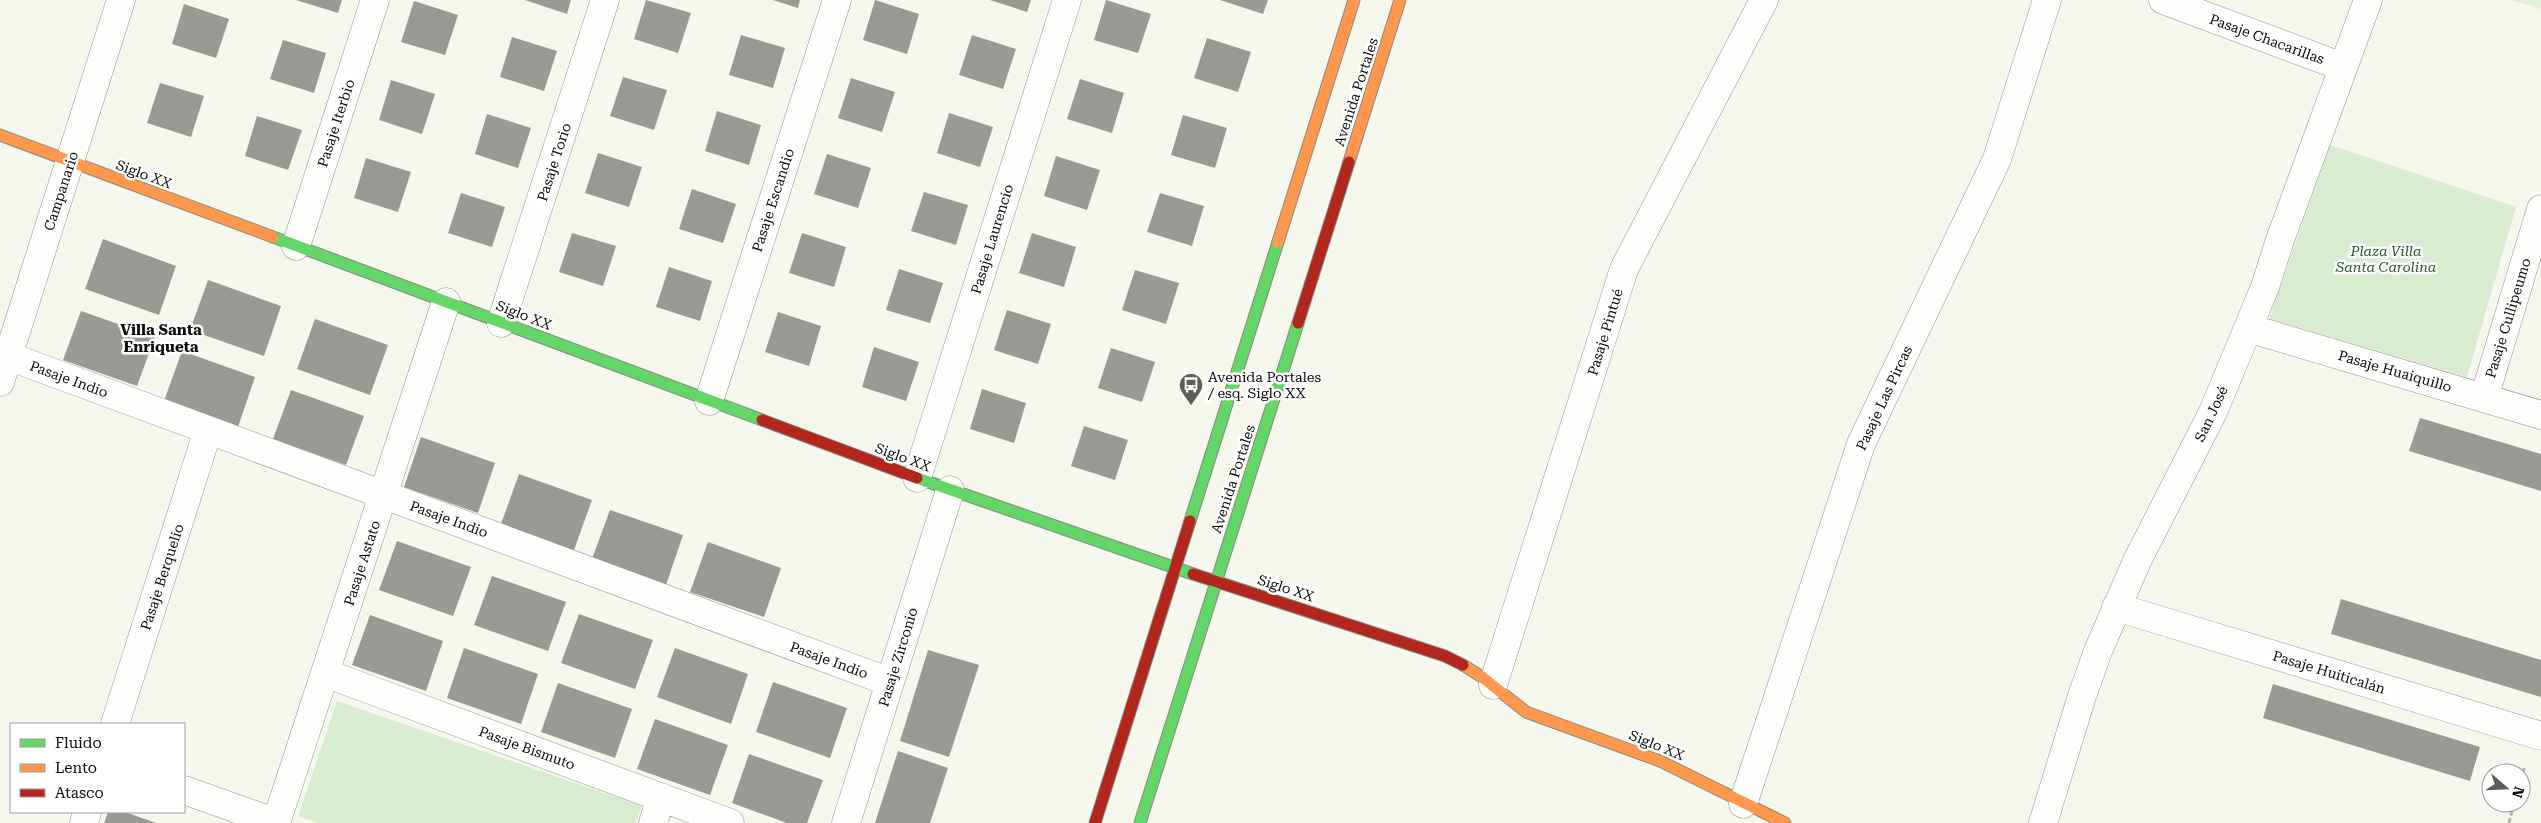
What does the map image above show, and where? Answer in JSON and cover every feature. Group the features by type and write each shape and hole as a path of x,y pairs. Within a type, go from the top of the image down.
{"street":[{"name":"Campanario","path":"0,382 121,0"},
{"name":"Pasaje Iterbio","path":"296,246 375,0"},
{"name":"Pasaje Torio","path":"502,323 605,0"},
{"name":"Pasaje Escandio","path":"709,401 837,0"},
{"name":"Pasaje Laurencio","path":"918,478 1068,0"},
{"name":"Avenida Portales","path":"1095,823 1354,0"},
{"name":"Avenida Portales","path":"1140,823 1400,0"},
{"name":"Pasaje Pintué","path":"1493,685 1624,269 1764,0"},
{"name":"Pasaje Las Pircas","path":"1743,804 1861,444 1997,159 2048,0"},
{"name":"Pasaje Chacarillas","path":"2163,0 2343,67"},
{"name":"San José","path":"2044,823 2082,696 2116,607 2213,412 2248,328 2265,287 2280,240 2368,0"},
{"name":"Siglo XX","path":"0,135 950,490 1176,569 1445,656 1464,665 1524,710 1544,720 1640,753 1694,777 1743,804 1785,823"},
{"name":"Pasaje Cullipeumo","path":"2484,398 2541,209"},
{"name":"Pasaje Astato","path":"276,823 446,302"},
{"name":"Pasaje Huaiquillo","path":"2248,328 2541,415"},
{"name":"Pasaje Indio","path":"8,356 890,682"},
{"name":"Pasaje Berquelio","path":"115,723 208,430"},
{"name":"Pasaje Zirconio","path":"846,823 950,490"},
{"name":"Pasaje Huiticalán","path":"2116,607 2541,736"},
{"name":"Pasaje Bismuto","path":"325,673 730,823"},
{"path":"185,790 276,823"},
{"path":"653,823 661,797"}],"green space":[{"path":"2511,0 2541,0 2541,9"},
{"name":"Plaza Villa Santa Carolina","path":"2330,145 2516,207 2467,377 2269,319"},
{"path":"337,701 642,806 636,823 318,823 298,816"}],"building":[{"path":"296,0 342,0 338,13"},
{"path":"525,0 571,0 567,14"},
{"path":"646,0 691,13 678,53 634,39"},
{"path":"773,0 800,0 798,8"},
{"path":"875,0 919,14 907,54 863,40"},
{"path":"990,0 1031,0 1027,12"},
{"path":"1106,0 1151,14 1138,53 1094,40"},
{"path":"1220,0 1268,0 1263,14"},
{"path":"414,1 458,15 445,55 401,42"},
{"path":"184,4 229,19 216,58 172,44"},
{"path":"741,35 785,48 773,88 729,75"},
{"path":"972,35 1016,49 1003,89 959,75"},
{"path":"512,37 557,51 544,91 500,77"},
{"path":"1207,38 1251,52 1238,92 1194,78"},
{"path":"283,40 326,53 314,93 270,79"},
{"path":"623,77 667,90 654,130 610,116"},
{"path":"851,78 895,92 882,132 838,118"},
{"path":"1080,79 1124,93 1112,133 1067,119"},
{"path":"391,80 435,94 422,134 379,120"},
{"path":"160,83 204,96 191,137 147,123"},
{"path":"717,111 761,125 749,165 705,151"},
{"path":"949,113 993,127 980,167 937,153"},
{"path":"487,114 531,128 518,168 475,154"},
{"path":"1183,115 1227,128 1215,168 1171,155"},
{"path":"257,116 302,130 288,170 245,156"},
{"path":"598,153 642,167 629,207 585,193"},
{"path":"827,154 871,168 858,208 814,194"},
{"path":"1056,156 1100,170 1087,210 1044,196"},
{"path":"366,158 411,172 398,212 354,198"},
{"path":"692,189 736,204 723,243 679,229"},
{"path":"924,192 968,205 956,245 911,231"},
{"path":"461,193 505,207 492,247 448,233"},
{"path":"1160,193 1204,206 1192,246 1147,232"},
{"path":"572,233 616,246 603,286 559,272"},
{"path":"802,233 846,247 834,287 789,273"},
{"path":"1032,233 1076,247 1064,287 1019,273"},
{"path":"103,239 176,266 159,315 85,289"},
{"path":"669,267 712,281 700,321 656,307"},
{"path":"899,269 943,283 930,323 886,310"},
{"path":"1135,270 1179,283 1166,324 1122,310"},
{"path":"208,280 281,306 264,356 190,330"},
{"path":"1007,310 1051,324 1038,364 994,350"},
{"path":"81,311 155,337 137,386 63,360"},
{"path":"778,312 821,326 809,366 765,352"},
{"path":"315,319 388,345 370,395 297,369"},
{"path":"874,347 919,362 906,401 862,387"},
{"path":"1111,348 1155,362 1142,402 1098,388"},
{"path":"182,351 255,377 238,427 164,401"},
{"path":"982,389 1026,403 1014,443 970,429"},
{"path":"291,390 364,416 346,465 273,439"},
{"path":"2420,418 2541,454 2541,491 2409,451"},
{"path":"1084,426 1128,440 1115,480 1071,466"},
{"path":"421,437 495,463 478,513 404,487"},
{"path":"519,474 592,500 574,550 501,524"},
{"path":"610,510 683,535 666,585 592,559"},
{"path":"397,541 471,567 453,616 379,590"},
{"path":"708,542 781,568 764,617 690,592"},
{"path":"492,576 566,602 548,651 474,625"},
{"path":"2341,599 2541,660 2541,697 2331,634"},
{"path":"579,614 653,640 635,689 561,663"},
{"path":"370,615 443,641 426,691 352,665"},
{"path":"464,648 538,674 521,724 447,698"},
{"path":"675,648 748,674 731,724 657,697"},
{"path":"928,650 979,665 949,757 900,741"},
{"path":"773,682 847,708 830,758 756,732"},
{"path":"558,683 632,709 615,758 541,732"},
{"path":"2273,684 2480,747 2470,781 2263,718"},
{"path":"655,719 728,745 710,795 637,769"},
{"path":"898,751 948,768 930,823 875,823"},
{"path":"749,754 823,780 807,823 787,823 732,803"},
{"path":"108,813 128,813 156,823 104,823"}],"traffic: fast":[{"path":"273,237 762,420"},
{"path":"1190,521 1278,242"},
{"path":"1140,823 1298,323"},
{"path":"917,478 1193,574"}],"traffic: slow":[{"path":"1278,242 1354,0"},
{"path":"1349,162 1400,0"},
{"path":"0,135 273,237"},
{"path":"1463,665 1482,677 1526,712 1660,761 1785,823"}],"traffic: jam":[{"path":"1298,323 1349,162"},
{"path":"762,420 917,478"},
{"path":"1095,823 1190,521"},
{"path":"1193,574 1445,656 1463,665"}],"place":[{"name":"Avenida Portales / esq. Siglo XX","path":"1191,406"}],"district":[{"name":"Villa Santa Enriqueta","path":"161,338"}]}
